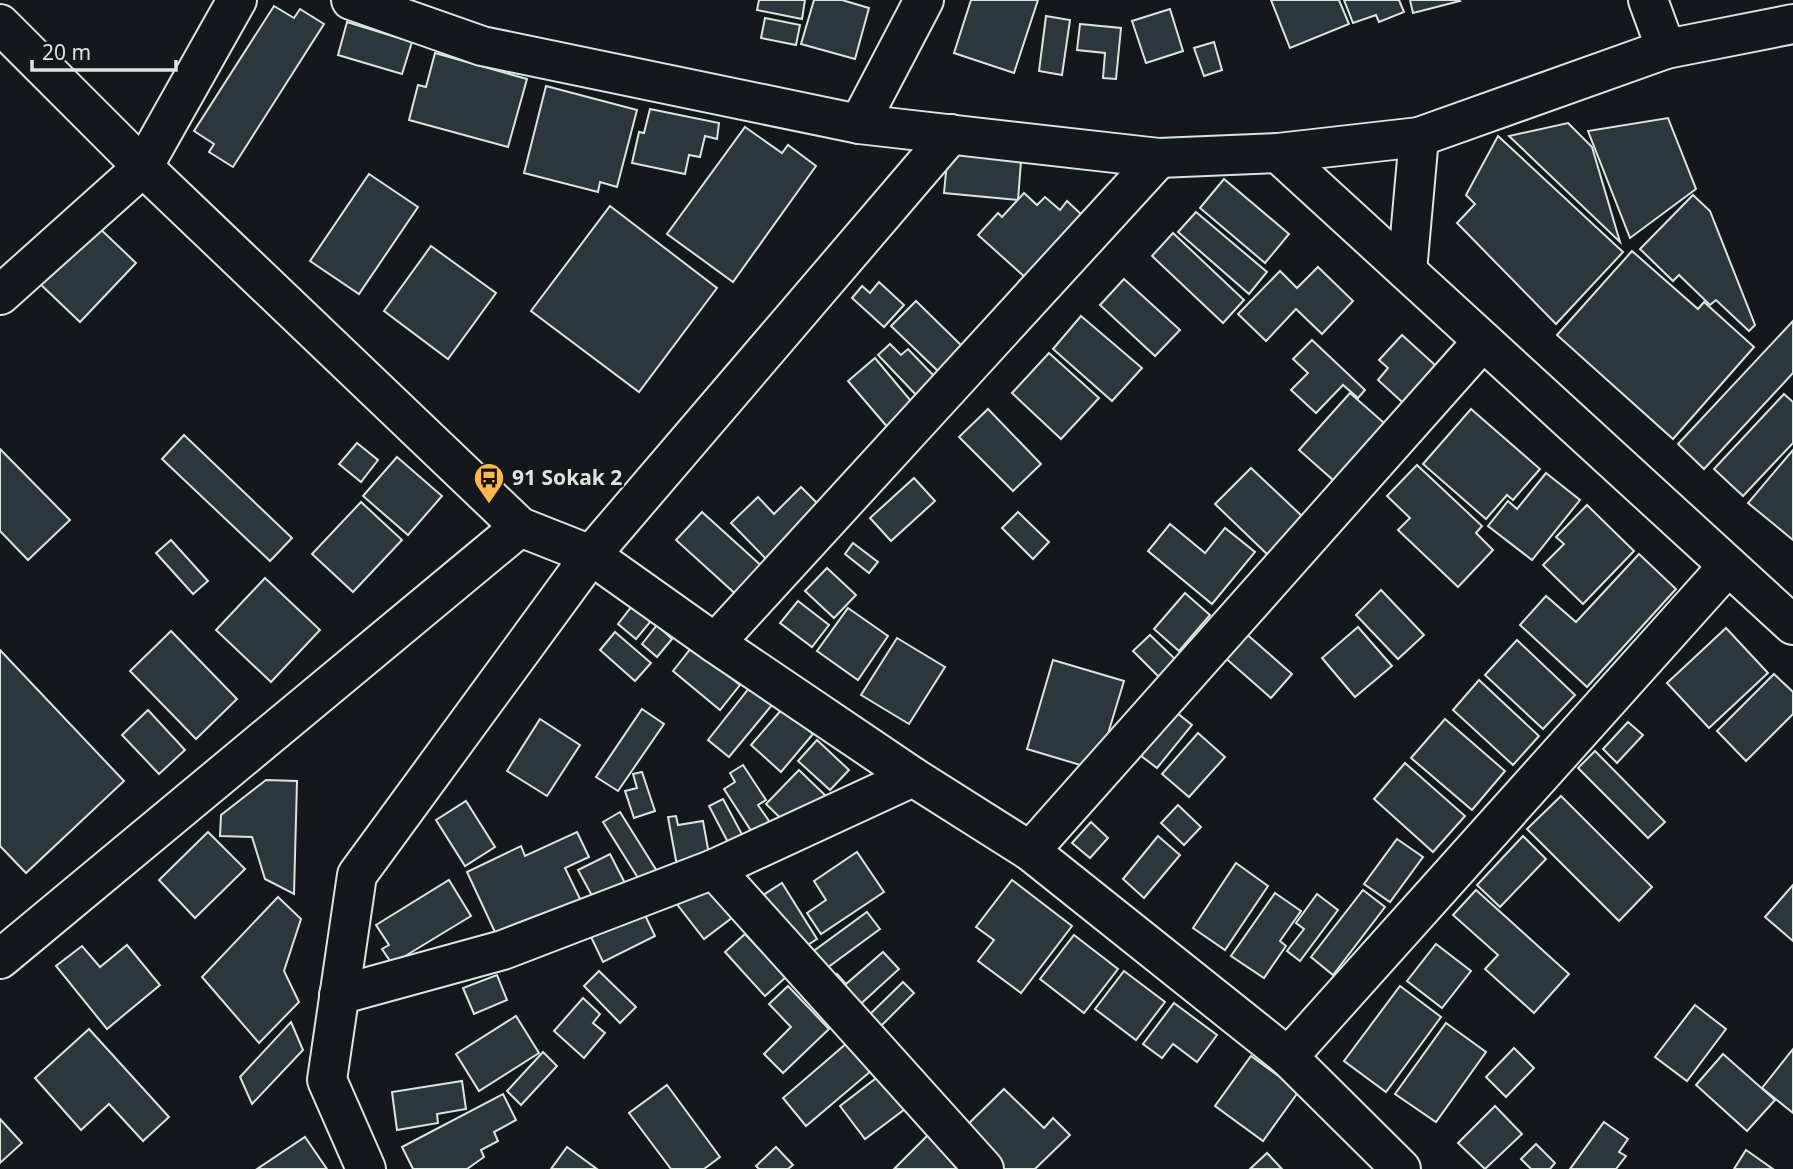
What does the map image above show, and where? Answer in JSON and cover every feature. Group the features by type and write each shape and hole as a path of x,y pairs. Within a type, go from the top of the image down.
{"street":[{"path":"0,295 144,167 237,0"},
{"path":"351,0 482,46 859,124 1159,158 1278,153 1419,137 1666,49 1793,24"},
{"path":"859,124 925,0"},
{"path":"1648,0 1666,49"},
{"path":"0,24 144,167 520,527 591,555 913,777 1030,851 1288,1057 1401,1169"},
{"path":"366,1169 327,1080 357,875 591,555 951,134"},
{"path":"1408,271 1419,137"},
{"path":"1278,153 1793,625"},
{"path":"715,643 1159,158"},
{"path":"1030,851 1483,341"},
{"path":"0,959 520,527"},
{"path":"1288,1057 1728,566"},
{"path":"339,995 503,950 714,869 913,777"},
{"path":"714,869 984,1169"}],"building":[{"path":"759,0 805,0 802,19 757,10"},
{"path":"814,0 842,0 869,8 855,59 801,44"},
{"path":"971,0 1038,0 1014,73 954,53"},
{"path":"1271,0 1339,0 1349,24 1290,48"},
{"path":"1344,0 1399,0 1404,12 1379,22 1376,15 1353,23"},
{"path":"1410,0 1459,0 1460,1 1413,13"},
{"path":"274,6 294,18 300,9 324,24 233,167 209,152 214,144 194,131"},
{"path":"1170,9 1183,51 1146,63 1132,21"},
{"path":"1046,16 1070,20 1062,75 1039,71"},
{"path":"765,18 800,25 796,45 761,38"},
{"path":"347,22 412,42 402,74 338,55"},
{"path":"1080,24 1121,28 1116,79 1103,78 1105,53 1077,50"},
{"path":"1214,42 1222,70 1204,76 1194,48"},
{"path":"435,53 527,79 508,147 409,120 418,85 426,87"},
{"path":"546,86 637,110 617,187 600,182 598,192 524,173"},
{"path":"650,109 719,123 717,139 705,136 700,157 689,155 685,174 632,163 639,132 644,133"},
{"path":"1668,118 1696,189 1630,238 1588,131"},
{"path":"1568,123 1592,147 1620,242 1509,136"},
{"path":"745,127 782,153 788,145 816,166 733,282 667,234"},
{"path":"1498,136 1623,252 1556,324 1457,223 1475,204 1466,195"},
{"path":"949,141 1022,148 1018,200 944,193"},
{"path":"369,174 418,207 359,294 310,261"},
{"path":"1224,179 1289,234 1265,263 1200,208"},
{"path":"1024,193 1037,205 1045,197 1060,210 1067,201 1082,215 1026,278 978,235 998,213 1002,217"},
{"path":"1693,195 1710,211 1755,325 1749,331 1716,300 1710,305 1679,275 1673,281 1640,249"},
{"path":"610,206 717,288 639,392 531,311"},
{"path":"1196,212 1267,272 1249,294 1178,232"},
{"path":"93,222 136,263 80,322 37,281"},
{"path":"1173,233 1244,300 1223,323 1152,256"},
{"path":"431,246 496,293 448,359 384,311"},
{"path":"1632,251 1698,309 1704,302 1754,347 1673,439 1557,335"},
{"path":"1318,267 1353,301 1322,334 1296,309 1266,341 1238,314 1280,271 1297,288"},
{"path":"1124,279 1180,330 1155,356 1100,305"},
{"path":"879,282 904,305 884,327 852,298 862,286 870,293"},
{"path":"916,301 964,348 940,373 891,326"},
{"path":"1081,316 1142,368 1112,401 1053,349"},
{"path":"1793,321 1793,373 1704,469 1678,444"},
{"path":"1402,335 1446,375 1413,412 1378,380 1388,368 1379,360"},
{"path":"1312,340 1365,390 1358,398 1343,385 1316,413 1291,390 1308,373 1293,359"},
{"path":"890,344 901,355 908,349 938,380 919,398 878,355"},
{"path":"1049,353 1099,398 1061,439 1012,393"},
{"path":"875,358 916,407 889,429 848,381"},
{"path":"1350,393 1392,430 1341,487 1299,450"},
{"path":"1784,394 1793,402 1793,443 1743,496 1714,469"},
{"path":"988,409 1041,464 1013,491 959,437"},
{"path":"1471,409 1540,469 1513,500 1507,495 1486,519 1423,464"},
{"path":"184,435 292,538 270,561 162,459"},
{"path":"357,443 378,460 361,482 339,464"},
{"path":"0,449 70,520 28,560 0,531"},
{"path":"1793,450 1793,540 1748,503"},
{"path":"397,457 442,496 408,535 363,496"},
{"path":"1417,465 1482,526 1476,533 1493,550 1458,587 1398,530 1410,518 1387,496"},
{"path":"1251,468 1304,518 1269,556 1215,504"},
{"path":"1546,473 1580,500 1532,560 1488,526 1508,501 1517,509"},
{"path":"914,478 935,501 891,541 870,518"},
{"path":"801,487 822,508 768,561 731,523 758,497 774,514"},
{"path":"361,502 402,540 353,592 312,554"},
{"path":"1587,505 1634,551 1583,604 1543,565 1564,544 1556,537"},
{"path":"702,512 765,569 740,598 676,540"},
{"path":"1018,512 1049,542 1033,559 1002,528"},
{"path":"1170,524 1205,553 1225,528 1255,552 1212,604 1148,551"},
{"path":"171,540 208,581 193,594 156,553"},
{"path":"853,543 878,562 869,573 845,554"},
{"path":"1639,554 1676,589 1587,687 1520,625 1546,596 1576,622"},
{"path":"827,568 856,595 834,618 805,591"},
{"path":"265,578 320,630 271,682 216,630"},
{"path":"1381,590 1424,635 1398,659 1356,615"},
{"path":"1185,593 1210,615 1179,651 1154,629"},
{"path":"798,601 829,625 812,647 780,623"},
{"path":"632,606 651,621 636,639 618,624"},
{"path":"848,608 888,636 858,680 817,651"},
{"path":"657,625 672,639 657,657 642,644"},
{"path":"1358,627 1392,666 1355,697 1322,658"},
{"path":"1726,628 1768,673 1709,728 1667,683"},
{"path":"171,631 237,699 196,739 130,671"},
{"path":"1243,631 1292,674 1271,698 1222,655"},
{"path":"615,632 651,663 635,681 600,650"},
{"path":"1150,635 1175,659 1159,677 1133,651"},
{"path":"897,638 945,667 909,724 861,695"},
{"path":"1517,640 1575,695 1543,729 1485,675"},
{"path":"692,647 740,685 720,710 673,671"},
{"path":"0,650 124,781 26,873 0,846"},
{"path":"1053,660 1124,681 1097,770 1027,749"},
{"path":"1774,674 1793,692 1793,714 1746,761 1717,731"},
{"path":"1479,680 1539,736 1513,765 1453,710"},
{"path":"750,687 772,705 729,757 708,740"},
{"path":"1167,705 1192,725 1157,768 1132,749"},
{"path":"783,708 813,734 781,772 751,745"},
{"path":"642,709 664,724 618,791 596,777"},
{"path":"148,710 185,750 159,774 122,735"},
{"path":"540,719 580,745 547,796 507,771"},
{"path":"1445,719 1505,771 1472,810 1411,758"},
{"path":"1628,722 1643,735 1617,763 1603,749"},
{"path":"1198,733 1225,757 1189,797 1162,774"},
{"path":"817,740 849,770 830,790 798,761"},
{"path":"1595,751 1665,822 1648,838 1578,768"},
{"path":"1405,763 1465,816 1433,852 1374,799"},
{"path":"743,765 766,800 758,805 778,834 761,846 724,789 735,782 730,773"},
{"path":"799,770 827,797 795,832 766,804"},
{"path":"642,772 655,811 634,818 625,791 637,788 633,774"},
{"path":"266,780 297,781 294,894 265,879 252,837 220,836 221,815"},
{"path":"1561,796 1652,887 1619,921 1527,829"},
{"path":"723,799 745,840 731,848 709,806"},
{"path":"466,801 495,847 465,866 436,820"},
{"path":"1178,805 1201,827 1184,845 1161,823"},
{"path":"620,812 660,876 643,886 603,822"},
{"path":"676,816 678,825 703,821 710,860 677,866 668,817"},
{"path":"1091,822 1108,838 1090,858 1072,843"},
{"path":"208,832 245,869 195,918 159,880"},
{"path":"577,832 589,857 565,868 583,905 500,943 467,872 521,846 525,856"},
{"path":"1158,836 1180,855 1144,898 1123,879"},
{"path":"1523,836 1546,859 1500,907 1477,885"},
{"path":"1397,839 1423,857 1390,902 1364,884"},
{"path":"857,852 884,892 821,934 807,913 826,900 814,881"},
{"path":"610,854 628,889 597,905 578,870"},
{"path":"1236,863 1268,886 1225,950 1193,928"},
{"path":"710,878 737,914 704,939 676,903"},
{"path":"449,880 471,916 392,964 382,949 389,945 376,925"},
{"path":"1012,880 1072,926 1021,993 978,961 994,940 976,927"},
{"path":"782,883 817,939 792,955 757,899"},
{"path":"1793,885 1793,941 1765,917"},
{"path":"1363,890 1385,907 1333,975 1311,957"},
{"path":"1476,890 1569,974 1534,1013 1485,969 1498,955 1453,915"},
{"path":"1275,893 1301,911 1280,941 1286,946 1264,978 1231,956"},
{"path":"1317,894 1338,910 1300,961 1287,951 1304,929 1296,923"},
{"path":"278,897 301,919 284,971 299,1002 259,1043 202,977"},
{"path":"643,911 655,936 603,962 591,937"},
{"path":"867,912 880,929 816,976 804,958"},
{"path":"745,934 786,977 765,996 725,952"},
{"path":"1074,935 1118,969 1084,1013 1040,979"},
{"path":"1436,944 1471,971 1442,1008 1407,981"},
{"path":"127,945 160,985 107,1029 56,966 82,946 100,967"},
{"path":"883,952 899,969 854,1010 828,982 837,974 846,984"},
{"path":"599,971 636,1007 620,1023 584,986"},
{"path":"1124,971 1165,1002 1136,1040 1095,1009"},
{"path":"497,975 507,1000 474,1014 463,988"},
{"path":"903,982 914,993 872,1035 861,1023"},
{"path":"788,986 829,1029 783,1073 764,1054 791,1027 769,1004"},
{"path":"1400,986 1441,1017 1386,1092 1344,1061"},
{"path":"583,998 600,1014 593,1023 605,1033 584,1058 554,1031"},
{"path":"1174,1003 1217,1035 1197,1062 1173,1044 1162,1058 1143,1044"},
{"path":"1695,1005 1726,1029 1687,1081 1655,1057"},
{"path":"516,1016 539,1053 479,1091 456,1054"},
{"path":"291,1022 303,1050 252,1104 240,1077"},
{"path":"1446,1023 1486,1052 1436,1122 1395,1094"},
{"path":"89,1029 169,1117 143,1141 109,1104 81,1130 35,1078"},
{"path":"847,1043 871,1071 806,1126 783,1098"},
{"path":"1514,1048 1534,1068 1506,1097 1486,1077"},
{"path":"1793,1049 1793,1113 1762,1088"},
{"path":"543,1052 557,1066 521,1105 507,1091"},
{"path":"1723,1054 1775,1100 1747,1131 1696,1085"},
{"path":"1251,1056 1299,1091 1263,1141 1215,1106"},
{"path":"879,1076 905,1109 865,1139 840,1106"},
{"path":"462,1081 466,1109 437,1114 438,1123 397,1130 392,1092"},
{"path":"667,1085 720,1157 704,1169 671,1169 629,1113"},
{"path":"1004,1089 1044,1128 1053,1118 1070,1135 1035,1169 995,1169 959,1133"},
{"path":"503,1094 516,1120 494,1132 498,1141 481,1150 484,1157 467,1169 413,1169 402,1147"},
{"path":"1495,1106 1522,1134 1485,1169 1458,1143"},
{"path":"0,1119 22,1143 0,1163"},
{"path":"1604,1122 1628,1139 1619,1152 1626,1156 1616,1169 1570,1169"},
{"path":"928,1135 963,1169 894,1169"},
{"path":"305,1137 327,1169 257,1169"},
{"path":"1536,1144 1555,1163 1550,1169 1531,1169 1521,1159"},
{"path":"567,1147 597,1169 551,1169"},
{"path":"776,1147 793,1165 788,1169 759,1169 756,1166"},
{"path":"1746,1150 1773,1169 1734,1169"},
{"path":"1267,1153 1282,1169 1250,1169"}],"place":[{"name":"91 Sokak 2","path":"489,505"}]}
